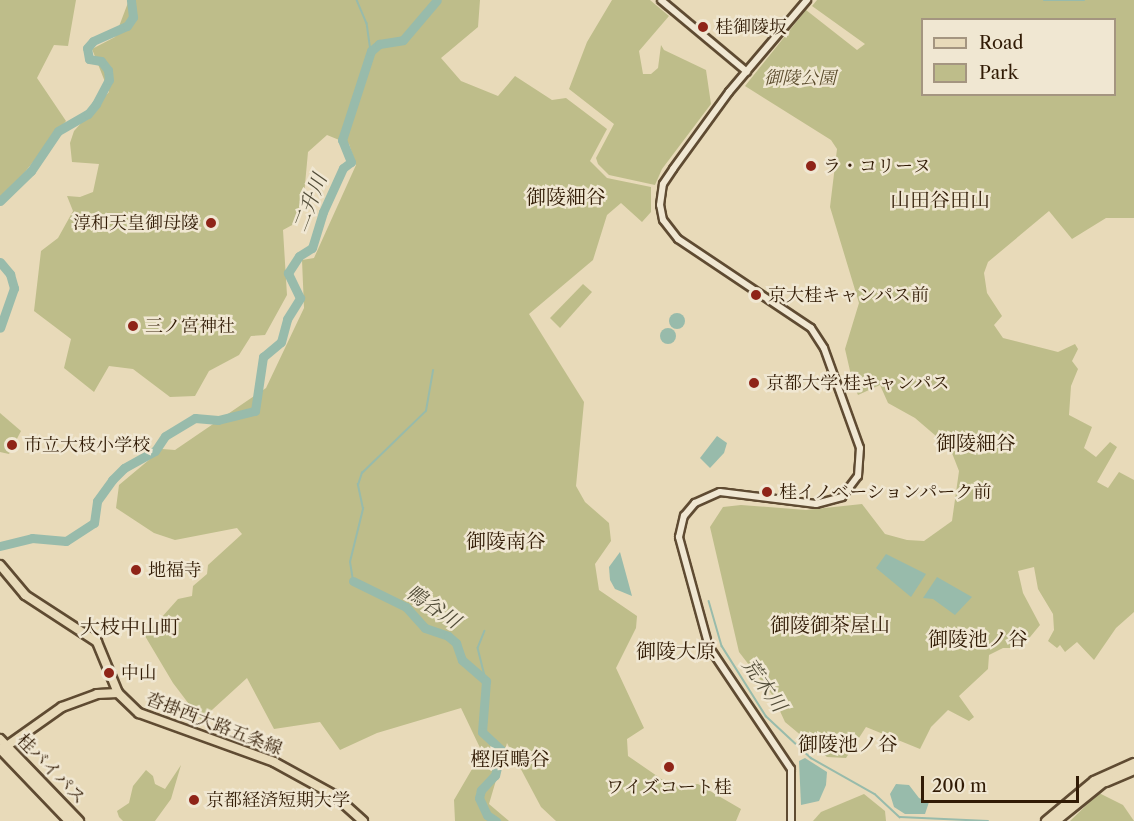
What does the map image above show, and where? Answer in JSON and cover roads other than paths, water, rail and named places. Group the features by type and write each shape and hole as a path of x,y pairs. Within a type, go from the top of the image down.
{"highway":[{"name":"桂バイパス","path":"1,747 69,821"},
{"name":"桂バイパス","path":"1,747 79,821"},
{"path":"1046,821 1134,757"},
{"path":"1056,821 1096,784 1134,764"},
{"path":"1096,784 1134,771"}],"main road":[{"name":"沓掛西大路五条線","path":"0,565 25,596 101,646 118,693 132,708 154,720 274,762 334,795 363,821"},
{"path":"1,747 62,707 97,694 118,693"}],"street":[{"path":"661,0 747,72"},
{"path":"791,821 791,769 709,647 679,537 684,516 705,497 731,492 802,503 830,502 851,486 862,462 860,448 837,382 811,328 678,239 660,211 663,184 747,72 807,0"}],"waterway":[{"path":"0,201 31,171 58,131 88,114 96,104 109,80 108,70 101,61 89,59 87,48 93,41 127,26 133,17 131,0"},
{"path":"357,0 367,23 371,53"},
{"name":"二升川","path":"0,546 32,538 66,541 94,523 97,501 112,480 124,468 155,451 165,436 195,418 218,420 255,411 263,357 281,342 287,319 300,298 288,273 299,256 312,248 323,212 343,168 351,162 342,140 371,51 379,44 403,40 437,0"},
{"path":"1044,0 1084,0"},
{"path":"0,262 10,274 14,288 0,328"},
{"name":"鴨谷川","path":"353,581 350,562 363,509 358,485 362,473 426,411 433,371"},
{"name":"鴨谷川","path":"353,581 406,607 425,628 448,636 456,643 462,660 486,681 482,732 501,750 495,775 481,790 479,798 487,815 496,821"},
{"name":"荒木川","path":"709,601 722,646 766,716 811,758 875,794 900,817 988,821"},
{"path":"485,631 478,648 486,681"}],"place":[{"name":"桂御陵坂","path":"703,27"},
{"name":"ラ・コリーヌ","path":"811,166"},
{"name":"淳和天皇御母陵","path":"211,223"},
{"name":"京大桂キャンパス前","path":"756,295"},
{"name":"三ノ宮神社","path":"133,326"},
{"name":"京都大学 桂キャンパス","path":"754,383"},
{"name":"市立大枝小学校","path":"12,445"},
{"name":"桂イノベーションパーク前","path":"767,492"},
{"name":"地福寺","path":"136,570"},
{"name":"中山","path":"109,673"},
{"name":"ワイズコート桂","path":"669,767"},
{"name":"京都経済短期大学","path":"194,800"}],"district":[{"name":"御陵細谷","path":"566,197"},
{"name":"山田谷田山","path":"940,200"},
{"name":"御陵細谷","path":"976,443"},
{"name":"御陵南谷","path":"506,541"},
{"name":"御陵御茶屋山","path":"830,625"},
{"name":"大枝中山町","path":"130,627"},
{"name":"御陵池ノ谷","path":"978,639"},
{"name":"御陵大原","path":"676,651"},
{"name":"御陵池ノ谷","path":"848,744"},
{"name":"樫原鴫谷","path":"510,759"}],"park label":[{"name":"御陵公園","path":"800,78"}]}
